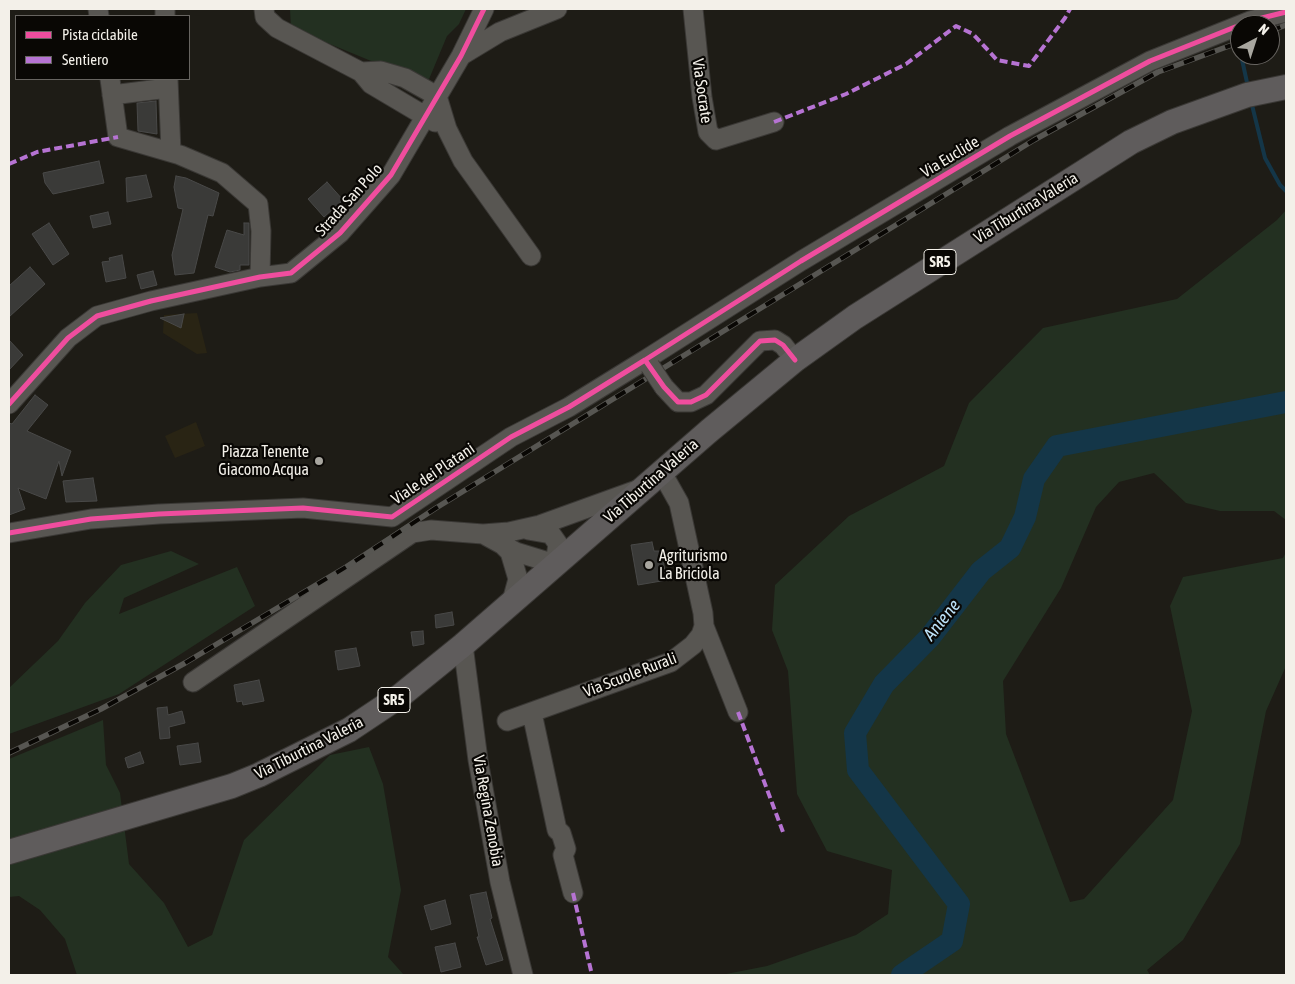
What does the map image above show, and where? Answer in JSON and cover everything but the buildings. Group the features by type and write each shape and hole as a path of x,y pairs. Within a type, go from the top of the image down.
{"main road":[{"name":"Via Tiburtina Valeria","path":"9,852 232,786 349,730 400,696 463,645 640,489 794,360 880,301 1131,142 1172,122 1250,94 1286,87"}],"street":[{"path":"264,9 265,17 277,28 360,72 371,84 447,130"},
{"name":"Strada San Polo","path":"11,398 68,338 98,316 151,301 291,273 340,234 391,175 461,56 484,9"},
{"path":"461,56 500,32 557,9"},
{"name":"Via Socrate","path":"693,9 702,97 708,132 716,140 774,122"},
{"name":"Via Euclide","path":"648,363 801,262 1010,136 1150,61 1259,19 1286,12"},
{"path":"360,72 381,70 397,75 437,96 447,130 464,161 531,256"},
{"path":"171,152 168,84 111,87 118,137 171,152 222,173 258,204 261,231 260,278"},
{"path":"648,363 664,388 678,402 691,402 706,395 760,341 775,340 783,345 794,360"},
{"name":"Viale dei Platani","path":"9,533 91,518 302,508 392,517 511,437 648,363"},
{"path":"661,471 679,503 703,613 704,626 738,712"},
{"path":"193,682 412,533 431,530 483,534 522,529 572,515 640,489"},
{"path":"483,534 516,552 555,564 558,544 551,534 522,529"},
{"path":"502,543 510,552 517,572 518,579 512,601"},
{"name":"Via Scuole Rurali","path":"507,721 671,662 693,645 704,626"},
{"name":"Via Regina Zenobia","path":"463,645 478,760 500,882 523,975"},
{"path":"532,712 557,830 561,833 566,849 563,855 572,893"}],"shaded area":[{"path":"197,313 207,353 197,354 163,333 164,315"},
{"path":"196,422 205,446 175,458 165,436"}],"green space":[{"path":"290,9 466,9 459,24 447,36 427,84 291,28"},
{"path":"1286,210 1286,520 1274,511 1220,511 1186,503 1154,473 1119,482 1096,507 1061,588 1003,681 1006,734 1070,902 1084,899 1173,800 1192,711 1170,606 1183,577 1283,558 1286,552 1286,666 1266,711 1240,844 1183,940 1147,970 1150,975 721,975 767,966 856,935 888,914 892,870 827,851 797,794 788,671 772,630 775,585 849,516 944,466 969,403 1043,328 1177,299 1277,220"},
{"path":"171,551 199,564 124,598 119,614 237,567 255,606 119,694 9,734 9,688 58,641 85,603 121,565"},
{"path":"103,720 106,765 120,793 129,864 164,903 188,947 212,935 244,840 330,755 369,747 383,784 401,890 388,957 404,975 77,975 65,939 40,910 19,896 9,897 9,759"}],"waterway":[{"path":"1243,65 1248,87"},
{"path":"1251,101 1265,158 1280,185 1286,191"},
{"name":"Aniene","path":"902,975 952,941 959,904 858,770 855,733 884,684 930,637 981,571 1010,548 1025,517 1034,479 1057,446 1286,402"}],"railway":[{"path":"1280,27 1286,25"},
{"path":"9,753 101,709 185,663 346,567 436,508 1034,140 1158,72 1230,46"}],"marked path":[{"path":"774,122 846,94 906,64 956,26 973,34 997,60 1029,66 1070,9"},
{"path":"9,164 37,152 118,137"},
{"path":"738,712 783,832"},
{"path":"573,893 592,975"}],"cycle path":[{"path":"9,404 68,338 97,316 151,301 260,277 291,273 340,233 391,175 461,56 484,9"},
{"path":"645,360 801,261 1010,136 1150,61 1250,21 1286,12"},
{"path":"9,533 91,519 159,514 303,508 392,517 511,437 569,407 645,360 664,387 678,402 691,402 706,395 760,341 775,340 783,345 795,360"}],"place":[{"name":"Piazza Tenente Giacomo Acqua","path":"319,461"},
{"name":"Agriturismo La Briciola","path":"649,565"}]}
